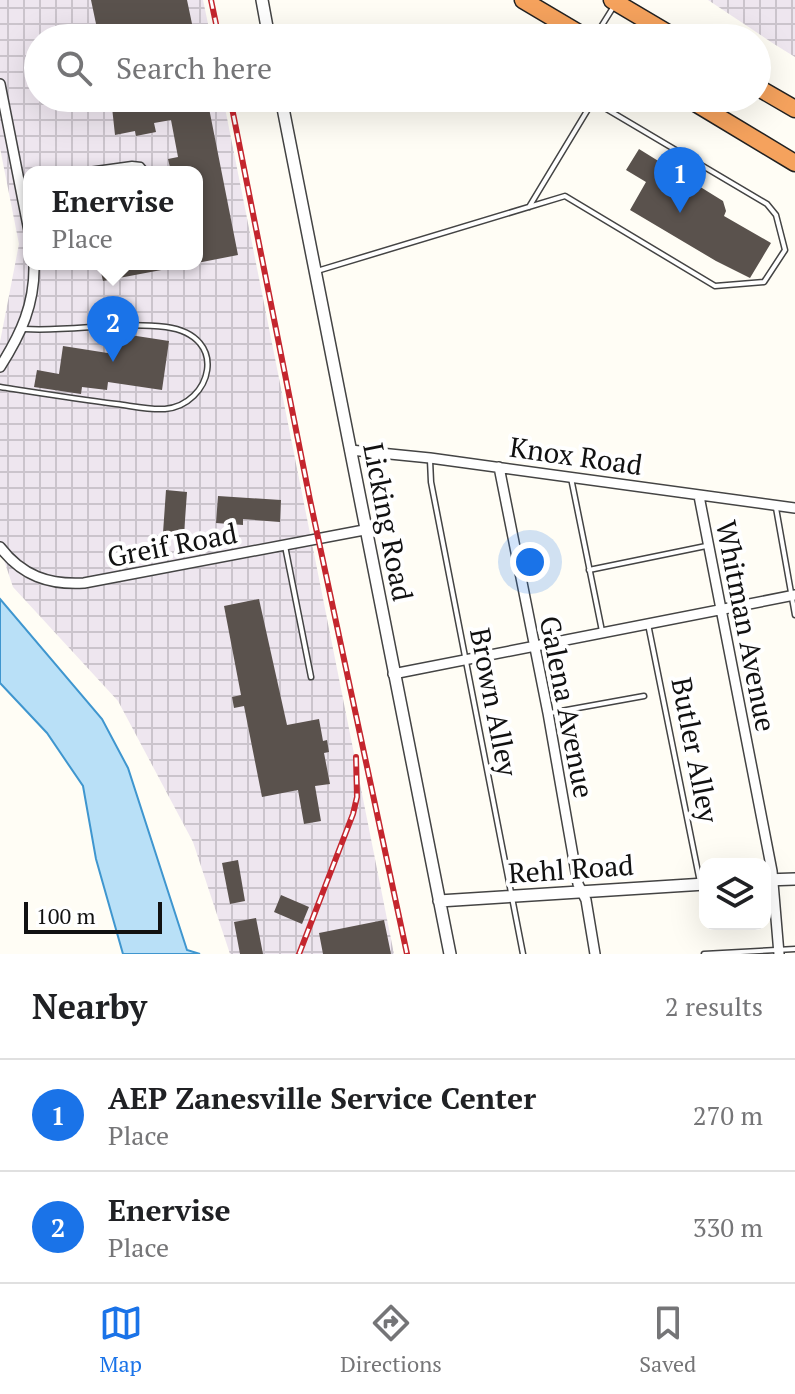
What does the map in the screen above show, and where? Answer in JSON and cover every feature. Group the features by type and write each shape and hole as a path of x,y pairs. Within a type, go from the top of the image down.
{"highway":[{"path":"523,0 563,24"},
{"path":"614,1 653,24"},
{"path":"771,95 795,109"},
{"path":"710,112 795,163"}],"street":[{"path":"262,0 266,24"},
{"path":"0,84 23,176"},
{"name":"Licking Road","path":"284,112 450,954"},
{"path":"0,367 23,328 32,298 34,270"},
{"name":"Knox Road","path":"350,450 430,458 795,508"},
{"name":"Galena Avenue","path":"499,467 578,884 586,900 595,954"},
{"name":"Whitman Avenue","path":"699,496 765,858"},
{"name":"Greif Road","path":"0,547 33,576 59,584 120,578 364,530"},
{"path":"393,674 793,595"},
{"path":"771,880 795,879"},
{"name":"Rehl Road","path":"439,901 699,884"},
{"name":"Whitman Avenue","path":"771,894 779,952"}],"lane":[{"path":"602,24 614,1"},
{"path":"529,207 586,112"},
{"path":"315,272 565,196 715,286 764,282 785,250 776,215 767,204 612,112"},
{"path":"118,166 142,166"},
{"path":"0,387 166,409 193,396 203,382 207,367 207,354 199,341 192,335 166,327 23,328"},
{"name":"Brown Alley","path":"430,458 431,482 523,954"},
{"path":"571,478 602,633"},
{"path":"775,506 795,615"},
{"path":"285,546 311,677"},
{"path":"588,570 708,546"},
{"name":"Butler Alley","path":"648,624 699,865"},
{"path":"548,713 644,696"},
{"path":"704,954 795,949"}],"shaded area":[{"path":"0,0 203,0 208,24 24,24 24,112 226,112 394,954 230,954 193,842 118,701 13,587 0,548 0,342 19,244 0,148"},
{"path":"708,0 795,0 795,57 771,42 771,24 744,24"}],"water":[{"path":"0,599 102,719 128,768 187,950 200,954 123,954 96,859 83,786 47,733 0,683"}],"building":[{"path":"91,0 187,0 192,24 96,24"},
{"path":"113,112 210,112 238,255 203,262 203,166 170,166 168,159 178,157 171,120 154,123 156,132 136,136 135,131 115,135"},
{"path":"639,149 723,201 724,216 771,243 750,278 630,210 646,182 626,170"},
{"path":"100,270 161,270 103,281"},
{"path":"117,333 169,341 162,390 108,382 107,390 82,387 81,394 34,387 37,370 59,374 63,346 114,354"},
{"path":"166,490 187,492 184,534 163,533"},
{"path":"218,496 281,500 280,522 243,519 243,525 216,523"},
{"path":"259,599 287,725 319,719 323,741 327,740 329,752 324,753 330,784 315,786 321,821 304,824 298,790 262,797 244,706 234,708 232,697 241,695 224,606"},
{"path":"238,860 245,901 230,904 222,863"},
{"path":"281,895 309,907 302,924 274,912"},
{"path":"256,918 263,954 240,954 234,922"},
{"path":"384,920 391,954 323,954 319,933"}],"railway":[{"path":"211,0 216,24"},
{"path":"233,112 310,500 407,954"},
{"path":"299,954 353,814 357,797 356,757"}],"place":[{"name":"AEP Zanesville Service Center","path":"680,213"},
{"name":"Enervise","path":"113,362"}]}
